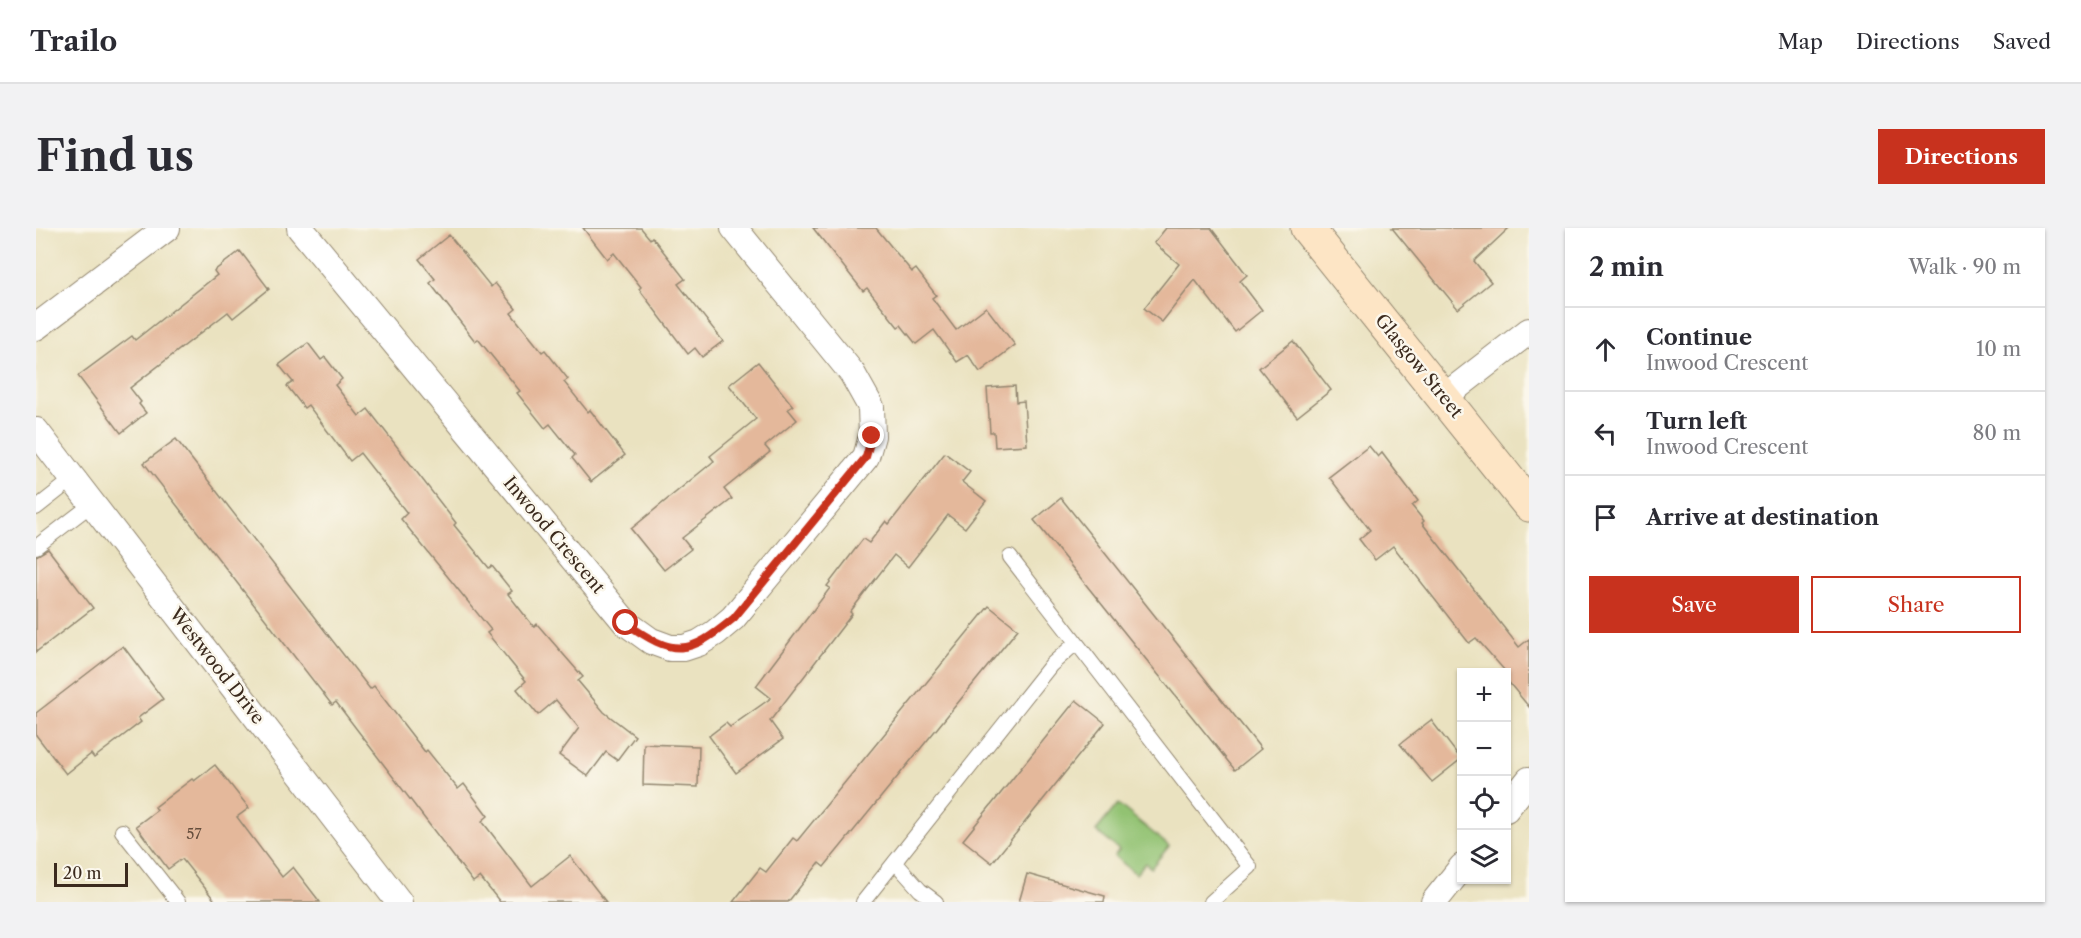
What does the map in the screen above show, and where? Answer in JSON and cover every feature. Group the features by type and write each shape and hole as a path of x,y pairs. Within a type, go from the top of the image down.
{"street":[{"path":"36,327 167,228"},
{"name":"Inwood Crescent","path":"300,228 626,623 651,640 669,648 684,648 699,643 734,618 866,457 872,436 871,407 852,374 734,228"},
{"name":"Glasgow Street","path":"1307,228 1529,505"},
{"path":"1444,397 1529,331"},
{"name":"Westwood Drive","path":"36,431 399,902"},
{"path":"1511,803 1529,780"},
{"path":"1434,902 1457,872"}],"lane":[{"path":"36,508 73,479"},
{"path":"36,547 92,504"},
{"path":"1010,557 1250,867 1211,902"},
{"path":"863,902 1051,665 1076,643"},
{"path":"122,831 178,902"},
{"path":"895,862 920,890 936,902"}],"green space":[{"path":"1118,804 1169,846 1151,868 1145,863 1136,874 1114,856 1119,850 1096,831"}],"building":[{"path":"583,228 641,228 650,239 652,237 685,279 678,284 723,341 702,357 695,348 688,354 614,253 607,259"},
{"path":"813,228 876,228 912,272 916,269 936,295 932,298 956,330 986,307 1015,345 980,372 968,355 957,362 934,330 916,344 901,325 898,327 867,288 863,291"},
{"path":"1166,228 1211,228 1247,275 1240,281 1262,310 1235,332 1195,280 1162,322 1144,308 1179,264 1154,243"},
{"path":"1392,228 1509,228 1474,261 1491,282 1458,309"},
{"path":"449,235 491,287 495,283 516,309 511,313 542,352 545,350 568,379 564,382 588,412 590,410 625,455 591,482 572,458 575,455 550,424 545,428 517,393 520,391 478,339 475,341 430,283 435,279 419,259"},
{"path":"240,251 269,289 233,318 228,312 130,388 146,413 121,433 78,376 132,336 135,340 217,275 214,271"},
{"path":"1293,341 1331,390 1297,417 1259,368"},
{"path":"308,343 321,360 325,357 342,379 335,385 359,416 368,409 456,523 454,525 489,568 492,566 512,591 508,594 534,627 537,624 583,677 578,681 604,712 635,736 617,760 606,752 588,776 559,755 579,728 556,700 538,715 517,689 526,681 487,633 491,630 401,519 407,513 360,453 350,461 308,405 304,408 287,386 293,382 279,365"},
{"path":"758,362 793,406 788,409 797,420 765,446 770,452 724,489 732,499 682,538 691,549 664,570 631,529 714,461 710,456 756,419 729,385"},
{"path":"1015,386 1016,402 1024,401 1027,445 995,447 994,432 990,432 987,388"},
{"path":"176,439 370,689 374,686 425,752 427,750 458,789 464,784 488,816 482,821 532,886 570,856 606,902 500,902 480,877 473,882 336,702 332,705 144,463"},
{"path":"1369,446 1378,457 1382,453 1418,501 1412,506 1424,521 1422,523 1519,647 1529,639 1529,707 1511,685 1511,668 1502,668 1476,638 1469,643 1393,546 1375,560 1359,539 1370,530 1329,477"},
{"path":"945,453 970,472 962,482 986,501 965,528 948,515 908,567 894,555 770,721 783,739 736,773 709,736 726,723 730,727 771,698 756,686 830,588 827,586 863,539 869,543 886,521 889,524"},
{"path":"1061,498 1261,749 1235,770 1034,520"},
{"path":"48,549 93,608 36,652 36,556"},
{"path":"989,606 1018,629 824,867 819,863 788,902 733,902 760,868 766,872 793,838 797,841"},
{"path":"123,646 163,699 138,718 141,722 94,758 91,754 66,774 36,735 36,713"},
{"path":"1076,700 1105,723 992,863 963,840"},
{"path":"1431,720 1457,754 1457,762 1432,782 1400,744"},
{"path":"644,744 699,746 698,787 643,785"},
{"path":"215,765 249,808 237,817 282,877 293,867 320,902 216,902 182,859 168,869 136,826 157,810 155,807"},
{"path":"1027,874 1105,896 1104,902 1019,902"}],"route":[{"path":"626,623 651,640 669,648 684,648 699,643 715,633 734,618 866,457 872,436"}]}
